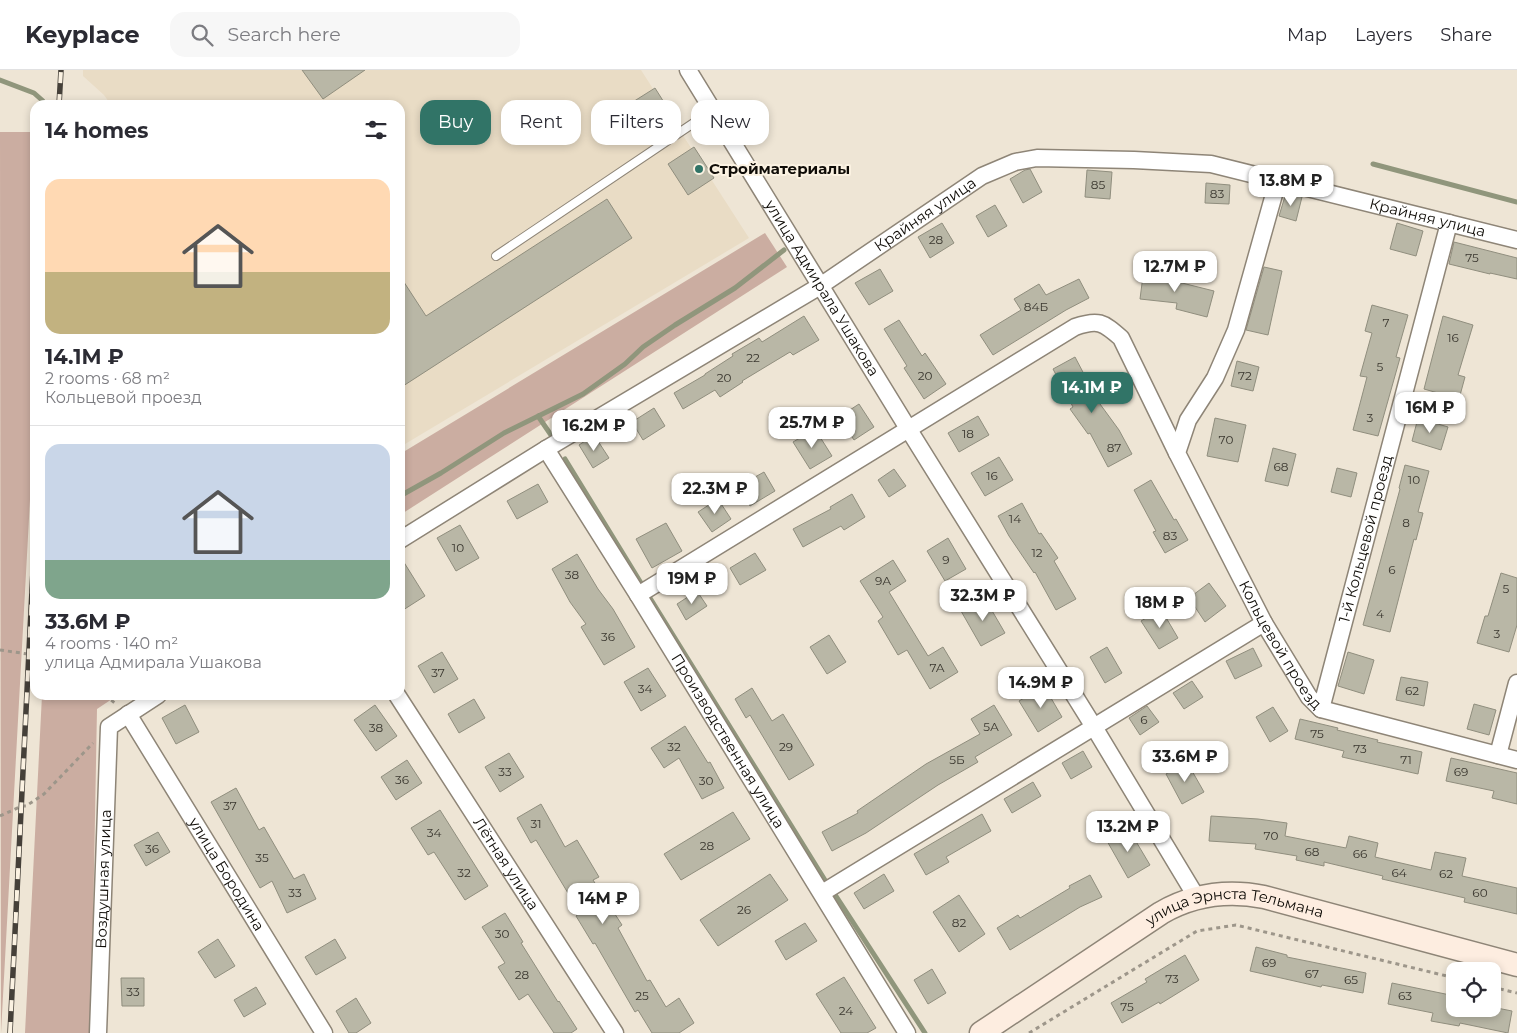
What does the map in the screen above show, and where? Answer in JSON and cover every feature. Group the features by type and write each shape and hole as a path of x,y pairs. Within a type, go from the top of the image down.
{"main road":[{"name":"улица Эрнста Тельмана","path":"981,1033 1161,913 1197,898 1230,894 1257,896 1517,965"}],"street":[{"name":"улица Адмирала Ушакова","path":"688,70 707,100"},
{"name":"улица Адмирала Ушакова","path":"734,145 1094,727 1197,898"},
{"name":"Крайняя улица","path":"405,537 546,449 820,286 982,176 1015,162 1037,158 1211,164 1517,240"},
{"path":"1177,454 1188,420 1215,378 1236,330 1278,180"},
{"name":"1-й Кольцевой проезд","path":"1321,709 1449,223"},
{"name":"Кольцевой проезд","path":"909,430 1075,327 1089,322 1106,324 1120,338 1264,623 1309,697 1321,709 1517,760"},
{"path":"638,595 909,430"},
{"name":"Производственная улица","path":"546,449 907,1033"},
{"path":"822,894 1264,623"},
{"path":"1498,755 1517,683"},
{"path":"109,727 150,700"},
{"name":"Лётная улица","path":"401,700 615,1033"},
{"name":"улица Бородина","path":"128,714 324,1033"},
{"name":"Воздушная улица","path":"98,1033 109,727"}],"lane":[{"path":"496,256 691,125"}],"path":[{"path":"0,650 30,654"},
{"path":"0,816 26,806 44,794 109,727"},
{"path":"1029,1033 1197,931 1236,924 1446,976"},
{"path":"1501,989 1517,993"}],"shaded area":[{"path":"83,70 641,70 660,100 591,100 591,145 681,145 681,132 749,238 405,444 405,100 108,100 83,76"},
{"path":"0,132 30,132 30,500 1,1033"},
{"path":"765,233 787,267 405,512 405,451"},
{"path":"42,700 110,700 97,709 91,1033 25,1033"}],"building":[{"path":"302,70 365,70 323,99"},
{"path":"655,88 663,100 636,100"},
{"path":"694,147 714,178 688,195 668,164"},
{"path":"1030,169 1042,192 1023,203 1010,179"},
{"path":"1087,170 1112,172 1110,199 1085,197"},
{"path":"1206,183 1230,185 1229,204 1205,203"},
{"path":"1286,193 1302,197 1296,221 1279,216"},
{"path":"607,199 632,238 405,385 405,284 426,316"},
{"path":"995,205 1007,226 988,237 976,216"},
{"path":"942,223 954,243 930,258 918,237"},
{"path":"1397,223 1423,231 1416,256 1390,249"},
{"path":"1454,242 1517,258 1517,279 1449,264"},
{"path":"1264,267 1282,271 1268,335 1246,330"},
{"path":"1144,268 1167,271 1166,279 1214,291 1207,317 1176,309 1177,303 1140,299"},
{"path":"880,269 893,291 869,305 855,283"},
{"path":"1079,279 1089,298 993,355 980,335 1021,310 1014,299 1039,284 1046,295"},
{"path":"1372,305 1408,315 1396,357 1400,358 1378,436 1353,430 1367,377 1360,376 1372,333 1365,331"},
{"path":"804,316 819,340 793,355 790,352 742,381 720,397 715,390 683,409 674,393 705,375 733,356 732,354 759,338 762,342"},
{"path":"1443,316 1473,325 1458,375 1465,377 1459,399 1424,389"},
{"path":"899,320 922,356 925,353 946,384 924,399 904,368 907,366 884,329"},
{"path":"1075,357 1085,376 1081,378 1119,430 1132,454 1108,467 1090,433 1088,434 1070,409 1073,407 1053,369"},
{"path":"1237,361 1259,367 1253,391 1231,386"},
{"path":"859,404 874,427 854,440 839,417"},
{"path":"654,408 665,426 643,440 632,422"},
{"path":"978,416 989,435 959,452 948,433"},
{"path":"1215,418 1246,425 1238,462 1207,456"},
{"path":"1418,418 1448,427 1441,450 1412,441"},
{"path":"815,429 832,456 810,469 793,442"},
{"path":"594,435 609,458 593,468 579,445"},
{"path":"1273,448 1296,454 1288,486 1265,481"},
{"path":"999,457 1013,480 985,496 971,473"},
{"path":"1405,465 1429,471 1418,512 1423,513 1416,540 1414,539 1390,632 1363,625"},
{"path":"1337,468 1357,473 1351,497 1331,492"},
{"path":"894,469 906,486 889,497 878,480"},
{"path":"764,472 775,491 750,506 739,486"},
{"path":"1151,480 1188,540 1165,553 1153,532 1156,531 1134,490"},
{"path":"538,484 548,502 517,519 507,501"},
{"path":"852,494 865,517 844,530 841,526 803,547 793,529 831,509 830,507"},
{"path":"718,499 731,519 712,532 698,512"},
{"path":"1022,503 1039,534 1041,533 1058,558 1054,561 1076,599 1056,610 1035,572 1009,536 998,516"},
{"path":"666,523 682,551 652,568 636,539"},
{"path":"460,525 479,558 456,571 437,538"},
{"path":"948,538 966,569 945,581 927,551"},
{"path":"755,553 766,570 740,585 730,568"},
{"path":"577,554 635,647 604,665 581,627 586,624 570,602 552,569"},
{"path":"893,560 906,581 889,592 928,656 943,647 958,672 930,689 907,650 898,655 878,621 883,617 860,581"},
{"path":"405,564 425,596 405,609"},
{"path":"1501,573 1517,578 1517,625 1509,652 1477,643 1485,616 1488,616"},
{"path":"1209,583 1226,606 1205,622 1189,598"},
{"path":"697,591 707,606 686,620 677,604"},
{"path":"984,597 1005,633 981,646 961,611"},
{"path":"1161,609 1178,638 1159,649 1141,621"},
{"path":"829,635 846,662 827,674 810,647"},
{"path":"1107,647 1122,673 1105,683 1090,657"},
{"path":"1253,648 1262,666 1235,679 1226,661"},
{"path":"442,652 458,679 434,693 418,666"},
{"path":"1348,652 1374,660 1364,694 1338,686"},
{"path":"648,668 666,696 641,711 624,682"},
{"path":"1401,677 1428,682 1424,706 1396,700"},
{"path":"1192,681 1203,697 1184,709 1173,693"},
{"path":"1044,686 1062,717 1038,732 1019,701"},
{"path":"752,688 772,721 783,714 814,765 789,780 750,715 746,718 735,699"},
{"path":"474,699 485,718 459,733 448,714"},
{"path":"1474,704 1496,710 1489,735 1467,729"},
{"path":"185,705 199,732 176,744 162,718"},
{"path":"375,705 397,736 376,751 354,720"},
{"path":"994,705 1012,735 975,757 978,762 938,785 866,833 832,851 822,832 858,813 857,811 926,764 980,734 971,719"},
{"path":"1147,706 1159,722 1140,735 1129,718"},
{"path":"1273,707 1288,731 1270,742 1256,717"},
{"path":"1300,719 1338,728 1337,730 1378,740 1377,742 1422,752 1418,774 1342,757 1344,751 1295,739"},
{"path":"685,726 708,763 710,762 724,788 702,799 679,758 664,768 651,748"},
{"path":"1083,751 1092,767 1071,779 1062,763"},
{"path":"509,753 524,777 500,792 485,767"},
{"path":"1451,758 1517,773 1517,804 1492,798 1494,791 1446,781"},
{"path":"407,760 422,783 396,800 381,777"},
{"path":"1187,762 1204,792 1182,804 1166,774"},
{"path":"1033,782 1041,796 1012,813 1004,799"},
{"path":"236,788 259,830 264,827 294,879 304,874 316,899 287,913 272,881 260,888 211,802"},
{"path":"541,804 565,847 577,840 599,877 593,880 622,925 618,928 647,981 650,980 666,1007 679,998 694,1023 679,1033 652,1033 638,1010 635,1012 595,943 593,944 576,916 580,913 536,840 531,843 517,818"},
{"path":"440,810 488,886 465,900 434,852 428,855 411,828"},
{"path":"733,812 750,839 681,880 664,854"},
{"path":"982,814 991,831 946,857 949,862 926,875 914,854"},
{"path":"1211,816 1287,823 1285,836 1346,848 1349,836 1378,843 1375,857 1431,870 1435,852 1466,858 1462,876 1517,888 1517,914 1464,902 1465,898 1382,879 1383,876 1324,862 1324,866 1296,860 1297,856 1255,849 1256,844 1209,841"},
{"path":"1128,828 1150,865 1128,878 1107,841"},
{"path":"158,832 170,852 146,866 134,845"},
{"path":"770,874 788,900 718,946 700,920"},
{"path":"884,874 894,891 864,909 854,893"},
{"path":"1090,875 1102,897 1080,907 1010,950 997,928 1018,915 1020,918 1070,888 1069,886"},
{"path":"959,895 985,934 959,952 933,912"},
{"path":"505,913 523,942 521,943 577,1029 571,1033 554,1033 528,994 519,1000 498,967 505,963 482,927"},
{"path":"805,923 817,941 786,960 775,941"},
{"path":"218,939 235,966 215,978 198,952"},
{"path":"335,939 346,958 316,975 305,957"},
{"path":"1256,947 1287,955 1287,957 1366,973 1363,993 1322,985 1321,987 1250,971"},
{"path":"1185,955 1199,980 1160,1004 1159,1002 1122,1023 1111,1003 1147,982 1145,979"},
{"path":"932,969 946,993 928,1004 914,980"},
{"path":"844,977 876,1028 867,1033 841,1033 816,994"},
{"path":"121,978 144,978 144,1006 122,1006"},
{"path":"1392,983 1446,994 1446,1017 1501,1017 1501,1009 1512,1011 1508,1033 1460,1023 1459,1026 1431,1021 1433,1013 1388,1004"},
{"path":"256,987 266,1004 244,1017 234,1000"},
{"path":"356,998 371,1023 356,1033 349,1033 336,1011"}],"waterway":[{"path":"0,80 34,93 42,100"},
{"path":"1373,164 1517,202"},
{"path":"405,493 504,433 583,394 625,364 643,347 735,288 784,250"},
{"path":"538,416 551,435"},
{"path":"565,459 641,583"},
{"path":"650,598 828,885"},
{"path":"834,893 925,1033"}],"railway":[{"path":"59,100 61,70"},
{"path":"10,1033 30,631"}],"place":[{"name":"Стройматериалы","path":"699,169"}]}
